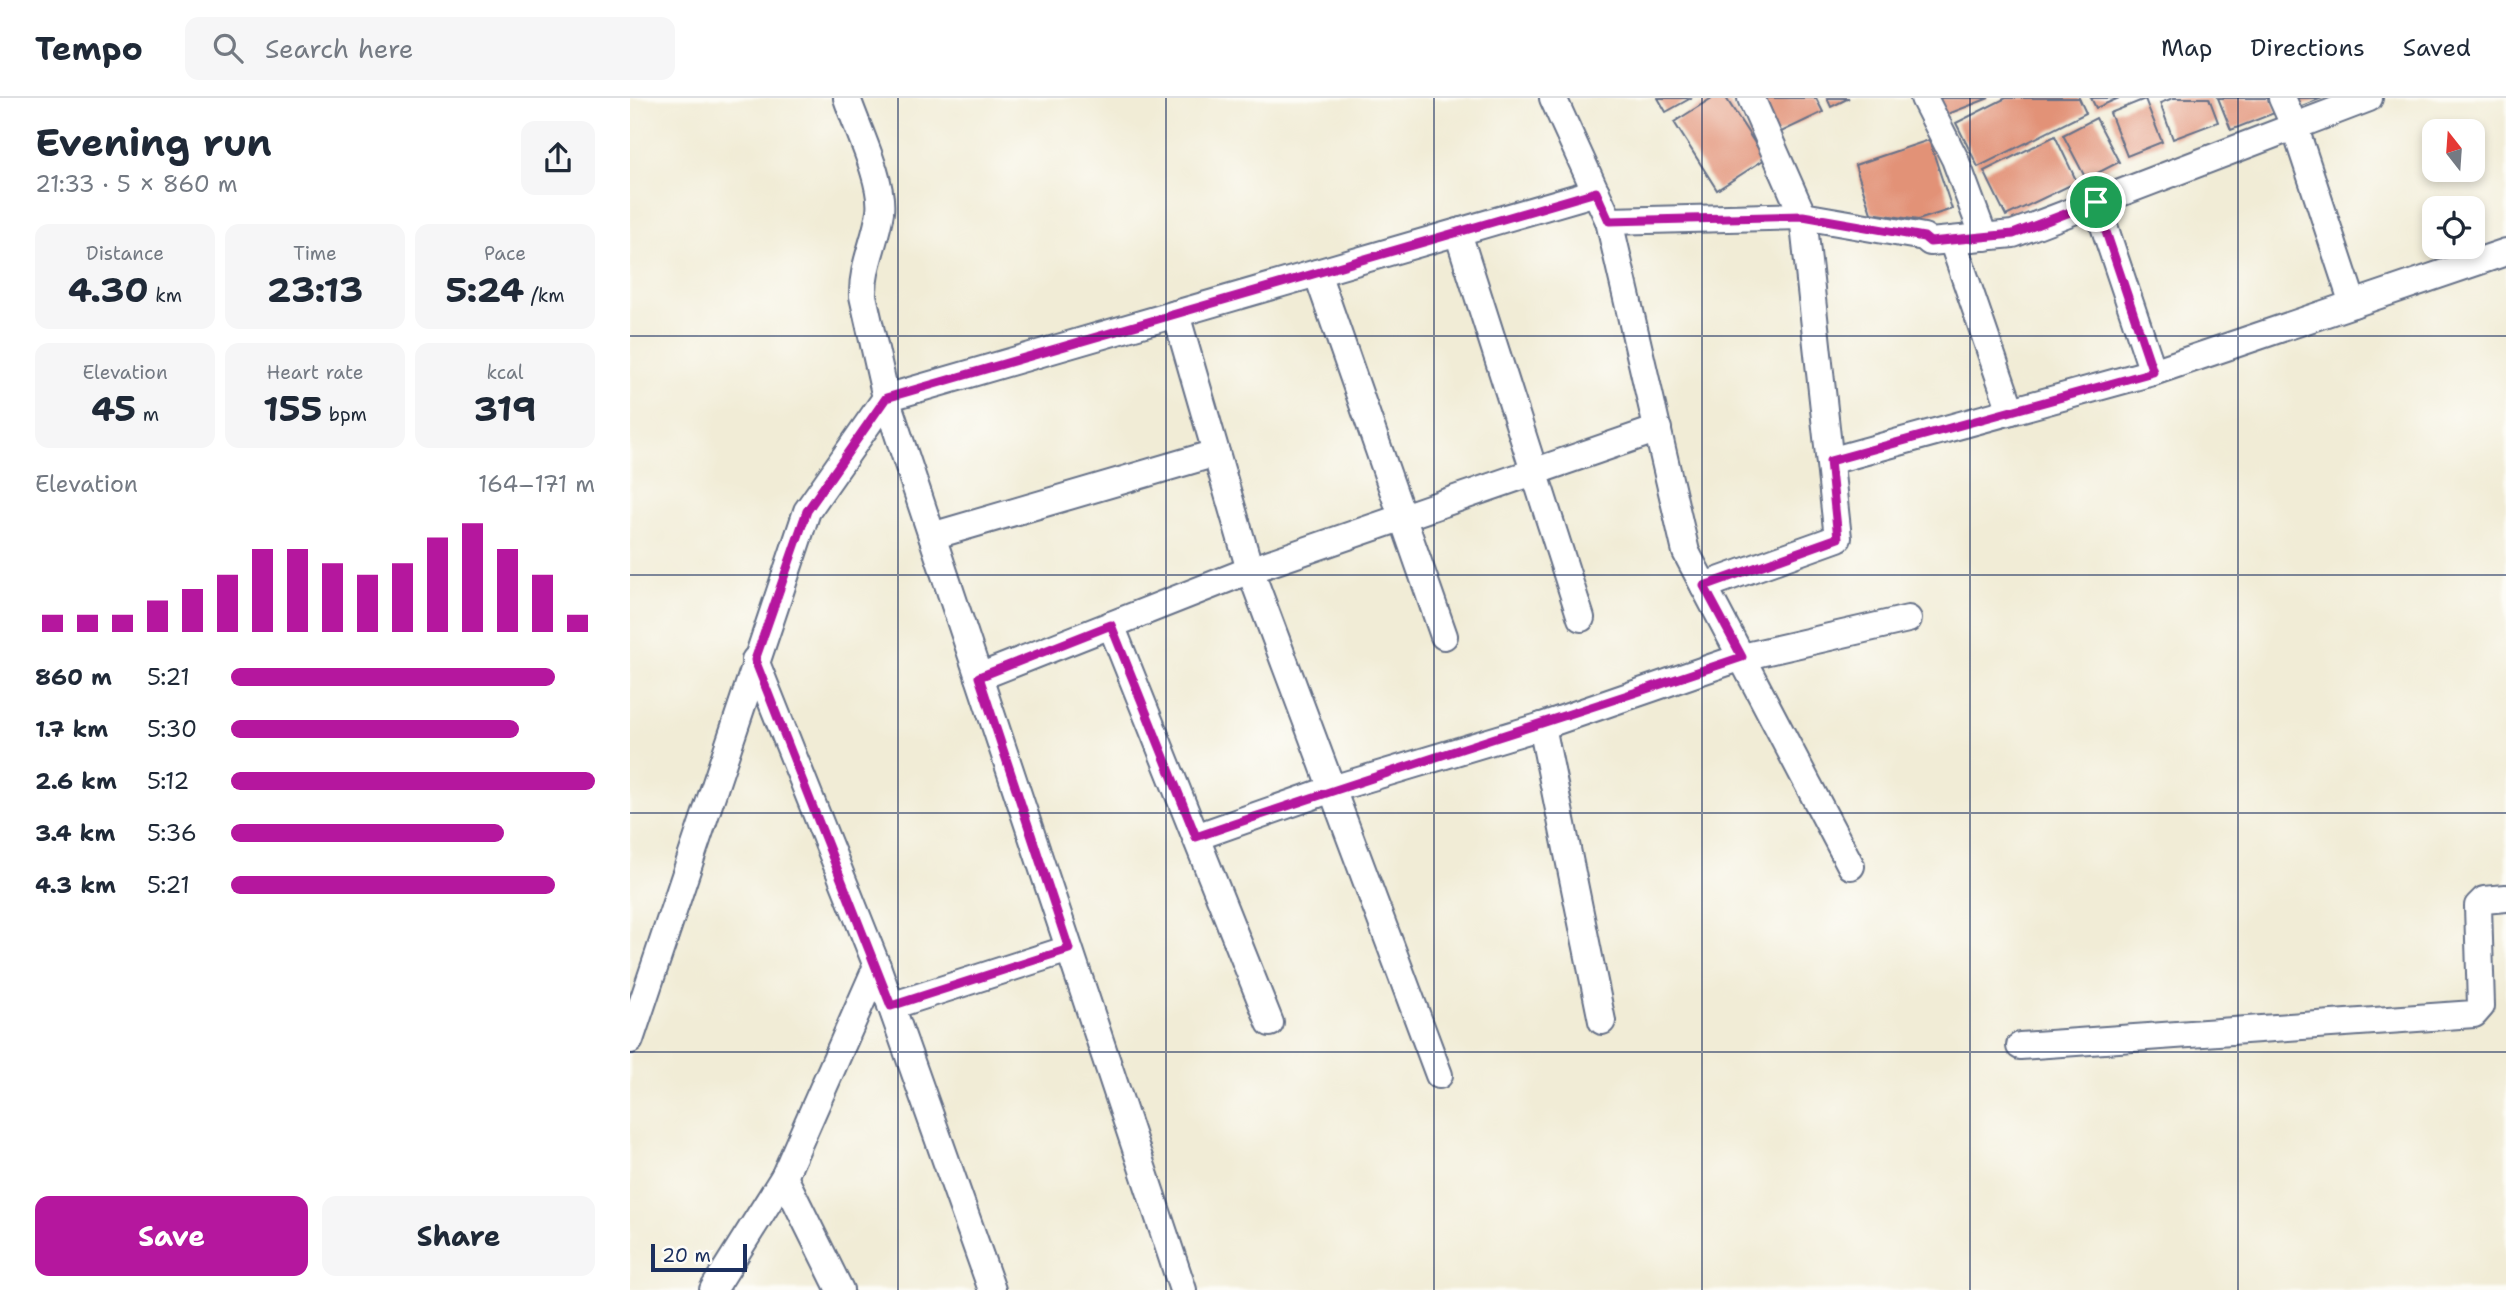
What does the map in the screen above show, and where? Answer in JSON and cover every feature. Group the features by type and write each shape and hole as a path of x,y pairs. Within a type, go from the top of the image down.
{"street":[{"path":"847,98 878,191 880,211 865,264 863,288 886,398 1183,1290"},
{"path":"1553,98 1609,221 1686,552 1852,866"},
{"path":"1704,586 1838,538 1803,216 1751,98"},
{"path":"1924,98 1955,159 1984,237"},
{"path":"2282,98 2294,125 2353,304"},
{"path":"1609,221 1803,216 1924,237 1930,242 2013,234 2369,98"},
{"path":"630,1040 807,511 886,398 1596,192"},
{"path":"2096,202 2153,372"},
{"path":"1458,233 1581,618"},
{"path":"1952,240 2011,411"},
{"path":"1830,461 2153,372 2506,251"},
{"path":"1317,273 1444,636"},
{"path":"1176,314 1250,570 1439,1075"},
{"path":"979,677 1250,570 1658,429"},
{"path":"932,536 1216,453"},
{"path":"1196,837 1332,789 1542,726 1742,657 1908,619"},
{"path":"1111,625 1270,1023"},
{"path":"755,660 877,966 992,1290"},
{"path":"1542,726 1602,1021"},
{"path":"2020,1046 2474,1014 2481,1006 2478,906 2484,900 2506,898"},
{"path":"891,1006 1069,949"},
{"path":"713,1290 784,1177 877,966"},
{"path":"784,1177 840,1290"}],"building":[{"path":"1658,98 1691,98 1666,112"},
{"path":"1712,98 1726,98 1765,159 1717,190 1674,122"},
{"path":"1758,98 1816,98 1823,112 1775,135"},
{"path":"1827,98 1849,98 1831,107"},
{"path":"1936,98 1989,98 1943,116"},
{"path":"2006,98 2079,98 2086,113 1978,167 1956,123"},
{"path":"2091,98 2119,98 2096,108"},
{"path":"2173,98 2209,98 2218,122 2173,139 2160,103"},
{"path":"2218,98 2272,98 2277,112 2231,130"},
{"path":"2296,98 2322,98 2299,107"},
{"path":"2145,99 2162,142 2127,156 2110,113"},
{"path":"2096,118 2119,162 2086,179 2063,135"},
{"path":"2055,136 2077,182 2006,216 1984,171"},
{"path":"1929,140 1952,209 1918,220 1871,213 1855,165"}],"route":[{"path":"1596,192 1609,221 1803,216 1924,237 1930,242 2013,234 2096,202 2153,372 1830,461 1838,538 1704,586 1742,657 1542,726 1332,789 1196,837 1111,625 979,677 1069,949 891,1006 755,660 807,511 886,398 1596,192"}]}
